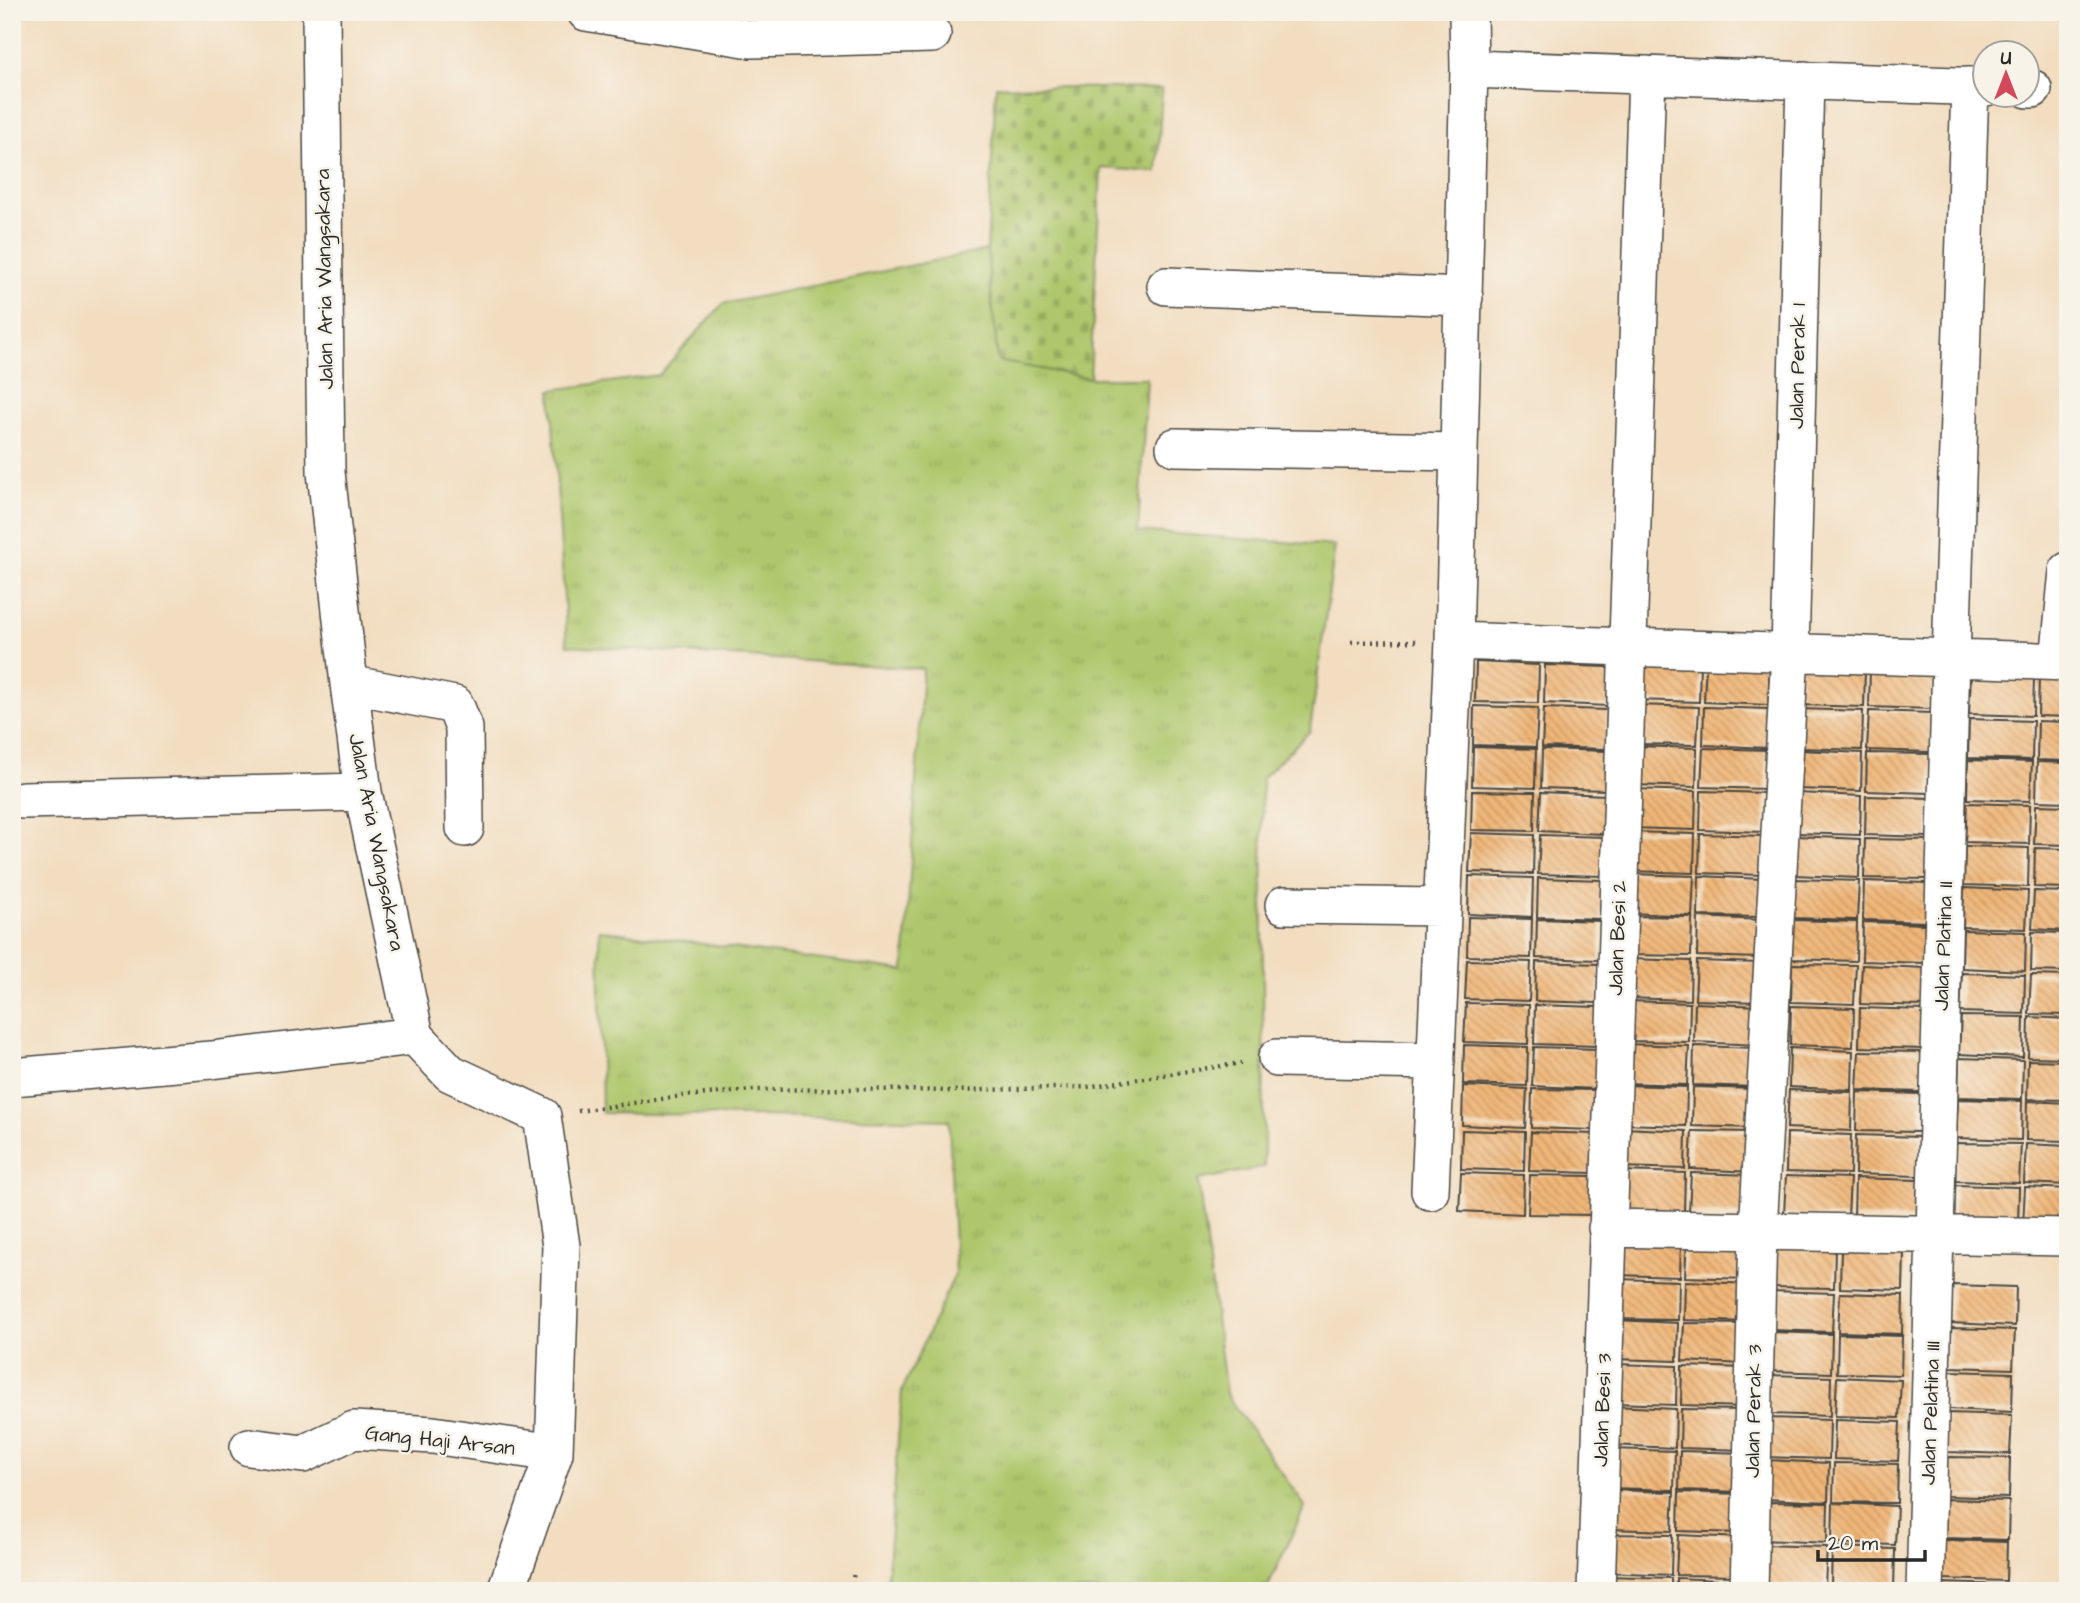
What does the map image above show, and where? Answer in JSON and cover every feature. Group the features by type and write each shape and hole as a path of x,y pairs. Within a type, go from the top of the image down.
{"street":[{"name":"Jalan Aria Wangsakara","path":"321,12 327,472 363,792 415,1037"},
{"path":"586,12 751,39 932,34"},
{"path":"1430,1191 1454,641 1464,297 1468,12"},
{"path":"1469,69 1972,87"},
{"name":"Jalan Besi 2","path":"1607,1228 1647,75"},
{"name":"Jalan Perak 1","path":"1758,1231 1790,652 1805,80"},
{"name":"Jalan Platina II","path":"1935,1235 1951,658 1977,108"},
{"path":"1166,286 1464,297"},
{"path":"1175,447 1459,452"},
{"path":"1454,641 2063,662 2068,571"},
{"path":"349,684 455,705 464,728 465,828"},
{"path":"23,800 363,792"},
{"path":"1284,905 1442,907"},
{"path":"12,1077 211,1060 415,1037 450,1073 542,1116 561,1246 554,1453 506,1591"},
{"path":"1277,1058 1436,1061"},
{"path":"1607,1228 2068,1237"},
{"name":"Jalan Besi 3","path":"1596,1591 1607,1228"},
{"name":"Jalan Perak 3","path":"1749,1591 1758,1231"},
{"name":"Jalan Pelatina III","path":"1925,1591 1935,1235"},
{"name":"Gang Haji Arsan","path":"249,1447 303,1454 354,1430 433,1435 554,1453"}],"path":[{"path":"1351,642 1454,641"},
{"path":"542,1116 683,1096 754,1090 950,1091 1087,1087 1277,1058"},
{"path":"851,1591 854,1572"}],"green space":[{"path":"996,86 1162,89 1157,172 1101,168 1090,378 998,361 987,250"},
{"path":"987,250 998,361 1090,378 1147,378 1138,531 1335,546 1310,731 1262,778 1264,1167 1198,1180 1226,1394 1305,1506 1266,1591 886,1591 902,1391 955,1274 949,1120 602,1113 599,930 904,971 923,669 567,645 551,390 659,375 723,304"}],"building":[{"path":"1637,661 1700,663 1699,702 1636,700"},
{"path":"1476,662 1539,665 1538,703 1475,702"},
{"path":"1706,663 1770,665 1768,705 1704,702"},
{"path":"1545,665 1609,667 1608,706 1544,703"},
{"path":"1801,665 1865,668 1864,707 1800,705"},
{"path":"1870,668 1934,670 1933,709 1869,707"},
{"path":"1971,675 2034,677 2033,716 1969,714"},
{"path":"2039,677 2068,678 2068,717 2038,716"},
{"path":"1635,705 1699,707 1697,745 1634,744"},
{"path":"1474,706 1538,708 1536,747 1473,745"},
{"path":"1704,707 1768,709 1767,748 1703,745"},
{"path":"1544,708 1607,710 1606,749 1542,747"},
{"path":"1800,709 1863,711 1862,750 1799,748"},
{"path":"1869,711 1933,713 1931,752 1867,750"},
{"path":"1969,719 2033,721 2032,760 1968,758"},
{"path":"2038,721 2068,722 2068,761 2037,760"},
{"path":"1634,746 1697,748 1696,787 1633,785"},
{"path":"1473,747 1536,749 1535,788 1472,786"},
{"path":"1703,748 1767,750 1765,789 1701,787"},
{"path":"1542,749 1606,751 1605,790 1541,788"},
{"path":"1799,750 1862,753 1861,791 1797,789"},
{"path":"1867,753 1932,754 1930,793 1866,791"},
{"path":"1968,760 2032,762 2030,801 1967,799"},
{"path":"2037,762 2068,763 2068,802 2036,801"},
{"path":"1633,789 1696,791 1695,830 1631,828"},
{"path":"1472,791 1535,792 1534,831 1471,830"},
{"path":"1701,791 1765,793 1764,832 1700,830"},
{"path":"1541,792 1605,795 1603,834 1539,831"},
{"path":"1797,793 1861,796 1860,835 1796,833"},
{"path":"1866,796 1930,798 1929,837 1865,835"},
{"path":"1967,803 2030,805 2029,844 1965,842"},
{"path":"2036,805 2068,806 2068,845 2034,844"},
{"path":"1631,832 1695,834 1694,873 1630,871"},
{"path":"1471,833 1534,835 1533,874 1469,872"},
{"path":"1700,834 1764,836 1763,875 1699,873"},
{"path":"1540,835 1604,837 1602,876 1538,874"},
{"path":"1796,836 1860,839 1859,878 1795,875"},
{"path":"1865,839 1929,840 1927,879 1864,878"},
{"path":"1965,846 2029,848 2028,887 1964,885"},
{"path":"2035,848 2068,849 2068,888 2034,887"},
{"path":"1630,874 1694,876 1692,916 1629,913"},
{"path":"1469,876 1533,878 1532,917 1468,914"},
{"path":"1699,876 1763,879 1762,917 1698,916"},
{"path":"1538,878 1602,880 1601,919 1537,917"},
{"path":"1795,879 1859,881 1857,920 1793,918"},
{"path":"1864,881 1927,883 1926,922 1863,920"},
{"path":"1964,888 2028,891 2026,929 1963,927"},
{"path":"2034,891 2068,892 2068,931 2032,929"},
{"path":"1629,916 1692,917 1691,956 1628,955"},
{"path":"1468,917 1532,919 1531,958 1467,956"},
{"path":"1698,917 1762,920 1760,958 1697,956"},
{"path":"1537,919 1601,921 1599,960 1536,958"},
{"path":"1793,920 1857,922 1856,961 1792,959"},
{"path":"1863,922 1926,924 1925,963 1862,961"},
{"path":"1963,930 2026,932 2025,971 1962,968"},
{"path":"2032,932 2068,933 2068,972 2031,971"},
{"path":"1628,959 1691,961 1690,1000 1626,998"},
{"path":"1467,960 1531,962 1529,1001 1465,999"},
{"path":"1697,961 1760,963 1759,1002 1695,1000"},
{"path":"1536,962 1599,964 1598,1003 1535,1001"},
{"path":"1792,964 1856,965 1854,1004 1791,1002"},
{"path":"1862,965 1925,968 1924,1006 1860,1004"},
{"path":"1962,973 2025,975 2024,1014 1960,1012"},
{"path":"2031,975 2068,976 2068,1015 2029,1014"},
{"path":"1627,1001 1690,1003 1689,1042 1625,1041"},
{"path":"1466,1003 1529,1005 1528,1044 1464,1042"},
{"path":"1695,1003 1759,1006 1758,1045 1694,1042"},
{"path":"1535,1005 1598,1007 1597,1046 1534,1044"},
{"path":"1791,1006 1854,1008 1853,1047 1790,1045"},
{"path":"1860,1008 1924,1010 1923,1049 1859,1047"},
{"path":"1961,1016 2024,1017 2023,1057 1959,1054"},
{"path":"2029,1017 2068,1019 2068,1058 2028,1057"},
{"path":"1625,1044 1689,1046 1687,1085 1624,1083"},
{"path":"1464,1045 1528,1047 1527,1086 1463,1084"},
{"path":"1694,1046 1758,1048 1757,1087 1693,1085"},
{"path":"1534,1047 1597,1049 1596,1089 1532,1086"},
{"path":"1790,1048 1853,1051 1852,1090 1789,1087"},
{"path":"1859,1051 1923,1052 1921,1092 1857,1090"},
{"path":"1959,1058 2023,1060 2022,1099 1958,1097"},
{"path":"2028,1060 2068,1061 2068,1100 2027,1099"},
{"path":"1624,1085 1687,1087 1686,1126 1623,1124"},
{"path":"1463,1086 1527,1089 1525,1128 1462,1125"},
{"path":"1693,1087 1757,1089 1755,1128 1692,1126"},
{"path":"1532,1089 1596,1090 1595,1130 1531,1128"},
{"path":"1789,1090 1852,1092 1851,1131 1787,1128"},
{"path":"1857,1092 1921,1094 1920,1132 1856,1131"},
{"path":"1958,1099 2022,1101 2021,1140 1956,1138"},
{"path":"2027,1101 2068,1103 2068,1141 2026,1140"},
{"path":"1623,1128 1686,1131 1685,1169 1621,1167"},
{"path":"1462,1130 1525,1132 1524,1171 1461,1169"},
{"path":"1692,1131 1755,1132 1754,1172 1690,1169"},
{"path":"1531,1132 1595,1134 1593,1173 1529,1171"},
{"path":"1787,1133 1851,1135 1850,1174 1786,1172"},
{"path":"1856,1135 1920,1137 1918,1176 1855,1174"},
{"path":"1956,1143 2021,1144 2019,1183 1955,1181"},
{"path":"2026,1144 2068,1146 2068,1185 2024,1183"},
{"path":"1621,1171 1685,1173 1684,1212 1620,1210"},
{"path":"1461,1173 1524,1175 1523,1214 1459,1211"},
{"path":"1691,1173 1754,1175 1753,1214 1689,1212"},
{"path":"1530,1175 1593,1176 1592,1215 1528,1214"},
{"path":"1786,1176 1850,1178 1848,1217 1784,1214"},
{"path":"1855,1178 1918,1180 1917,1218 1854,1217"},
{"path":"1955,1185 2019,1187 2018,1226 1954,1224"},
{"path":"2025,1187 2068,1189 2068,1227 2023,1226"},
{"path":"1618,1236 1681,1238 1680,1277 1616,1275"},
{"path":"1687,1238 1750,1240 1749,1279 1685,1277"},
{"path":"1772,1247 1835,1249 1834,1288 1771,1287"},
{"path":"1841,1249 1904,1252 1903,1290 1840,1288"},
{"path":"1616,1279 1679,1281 1678,1320 1615,1319"},
{"path":"1685,1281 1749,1284 1748,1322 1684,1320"},
{"path":"1952,1285 2016,1287 2015,1326 1951,1323"},
{"path":"1770,1291 1834,1293 1832,1332 1769,1330"},
{"path":"1840,1293 1903,1295 1902,1334 1838,1332"},
{"path":"1615,1320 1678,1323 1677,1361 1614,1359"},
{"path":"1684,1323 1748,1324 1746,1364 1682,1361"},
{"path":"1951,1328 2015,1330 2013,1369 1949,1367"},
{"path":"1769,1332 1832,1334 1831,1373 1768,1371"},
{"path":"1838,1334 1902,1336 1901,1375 1837,1373"},
{"path":"1614,1364 1677,1366 1676,1405 1612,1403"},
{"path":"1682,1366 1746,1368 1745,1407 1681,1405"},
{"path":"1949,1371 2013,1373 2012,1412 1948,1409"},
{"path":"1768,1375 1831,1377 1830,1416 1767,1414"},
{"path":"1837,1377 1901,1380 1899,1418 1835,1416"},
{"path":"1612,1406 1676,1409 1675,1448 1611,1445"},
{"path":"1681,1409 1745,1410 1744,1450 1680,1448"},
{"path":"1948,1413 2012,1415 2010,1454 1947,1452"},
{"path":"1767,1418 1830,1420 1829,1459 1765,1457"},
{"path":"1835,1420 1900,1422 1898,1461 1834,1459"},
{"path":"1611,1449 1675,1451 1674,1490 1610,1488"},
{"path":"1680,1451 1744,1453 1742,1492 1679,1490"},
{"path":"1947,1457 2010,1458 2009,1498 1946,1496"},
{"path":"1765,1460 1829,1463 1828,1502 1764,1499"},
{"path":"1834,1463 1898,1464 1897,1503 1833,1502"},
{"path":"1610,1490 1674,1492 1672,1531 1608,1529"},
{"path":"1679,1492 1742,1494 1741,1533 1678,1531"},
{"path":"1946,1499 2009,1501 2008,1540 1945,1538"},
{"path":"1764,1502 1828,1503 1827,1543 1763,1540"},
{"path":"1833,1503 1897,1506 1895,1545 1832,1543"},
{"path":"1608,1534 1672,1535 1671,1575 1607,1572"},
{"path":"1678,1535 1741,1538 1740,1576 1676,1575"},
{"path":"1944,1540 2007,1542 2006,1581 1943,1579"},
{"path":"1762,1545 1827,1547 1825,1586 1761,1584"},
{"path":"1832,1547 1895,1549 1894,1588 1831,1586"},
{"path":"1607,1576 1671,1578 1671,1591 1607,1591"},
{"path":"1676,1578 1740,1581 1740,1591 1676,1591"},
{"path":"1943,1583 2006,1585 2006,1591 1943,1591"},
{"path":"2012,1585 2068,1587 2068,1591 2011,1591"},
{"path":"1762,1588 1792,1588 1792,1591 1762,1591"}]}
